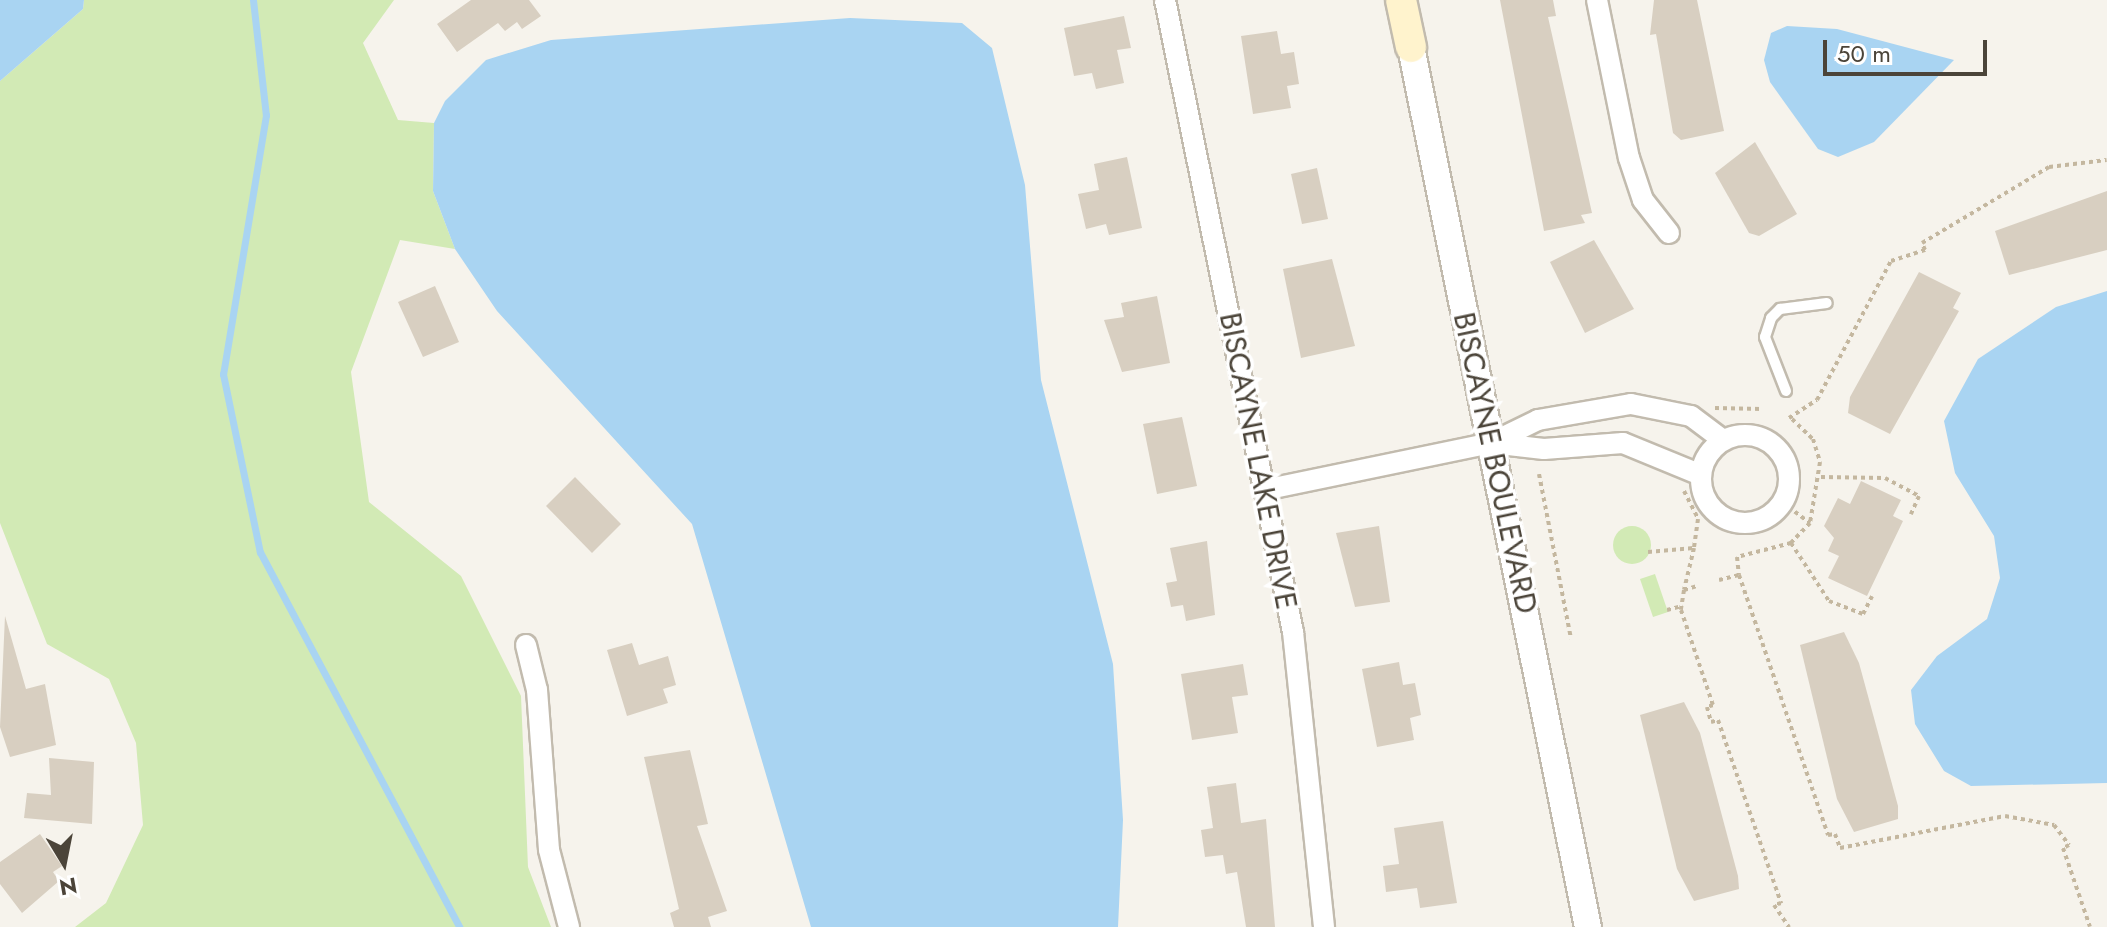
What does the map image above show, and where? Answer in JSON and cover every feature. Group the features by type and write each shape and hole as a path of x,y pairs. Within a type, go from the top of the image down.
{"main road":[{"name":"BISCAYNE BOULEVARD","path":"1401,0 1411,47"}],"street":[{"name":"BISCAYNE LAKE DRIVE","path":"1165,0 1264,490 1308,733 1324,927"},
{"path":"1597,0 1629,158 1643,200 1669,233"},
{"name":"BISCAYNE BOULEVARD","path":"1411,47 1588,927"},
{"path":"1264,490 1491,443 1538,420 1631,404 1691,416 1723,440 1751,435 1777,448 1789,474 1782,502 1759,520 1730,520 1707,502 1701,475 1723,440"},
{"path":"1491,443 1532,449 1623,443 1701,475"},
{"path":"526,645 537,690 549,850 569,927"}],"lane":[{"path":"1786,391 1765,337 1771,318 1780,309 1827,303"}],"path":[{"path":"2090,927 2063,848 2069,845 2054,825 2005,816 1840,848 1835,834 1828,835 1739,575 1737,557 1791,543 1810,523 1821,477 1813,439 1791,418 1817,400 1891,261 1925,250 1922,243 2049,167 2107,160"},
{"path":"1534,464 1539,474 1571,639"},
{"path":"1539,474 1547,467"},
{"path":"1821,477 1885,478 1919,496 1911,514"},
{"path":"1682,485 1698,519 1682,606 1713,705 1707,707 1711,722 1718,720 1781,903 1774,905 1789,927"},
{"path":"1782,502 1810,523"},
{"path":"1791,543 1829,601 1863,614 1872,596"},
{"path":"1648,552 1694,548"},
{"path":"1719,580 1739,575"},
{"path":"1684,590 1697,586"},
{"path":"1667,610 1682,606"}],"green space":[{"path":"84,0 394,0 363,43 398,120 434,123 433,191 455,249 400,240 351,372 369,502 461,576 521,696 528,867 551,927 75,927 106,903 143,825 136,743 109,679 47,644 0,523 0,81 83,9"},
{"path":"1632,526 1646,531 1651,545 1646,559 1632,564 1618,559 1613,545 1618,531"},
{"path":"1655,574 1668,612 1653,617 1640,579"}],"water":[{"path":"0,0 84,0 83,9 0,81"},
{"path":"850,18 962,23 992,48 1025,185 1041,380 1113,664 1123,820 1118,927 811,927 692,524 497,311 455,249 433,191 434,123 445,101 486,60 551,40"},
{"path":"1787,26 1837,29 1954,60 1874,142 1838,157 1818,149 1770,82 1764,60 1771,33"},
{"path":"2107,291 2107,783 1971,786 1944,771 1915,724 1911,690 1937,656 1987,619 2000,578 1994,536 1955,473 1944,421 1978,359 2056,307"}],"building":[{"path":"471,0 529,0 541,16 522,29 517,22 505,31 498,23 457,52 437,24"},
{"path":"1500,0 1553,0 1556,16 1548,17 1592,213 1581,215 1585,223 1544,231"},
{"path":"1654,0 1697,0 1724,131 1681,140 1673,133 1656,34 1650,35"},
{"path":"1124,16 1131,48 1117,50 1124,83 1096,89 1092,73 1074,76 1064,28"},
{"path":"1277,31 1281,54 1294,52 1299,84 1287,86 1291,108 1253,114 1241,36"},
{"path":"1755,142 1797,214 1759,236 1749,233 1715,173"},
{"path":"1127,157 1142,228 1109,235 1106,224 1086,229 1078,194 1099,190 1094,164"},
{"path":"1317,168 1328,219 1302,224 1291,174"},
{"path":"2107,191 2107,250 2009,275 1995,231"},
{"path":"1594,240 1634,309 1585,333 1550,262"},
{"path":"1332,259 1355,346 1301,358 1283,269"},
{"path":"1919,272 1961,293 1953,308 1959,311 1890,434 1848,413 1850,397"},
{"path":"435,286 459,342 423,357 398,302"},
{"path":"1157,296 1170,363 1122,372 1104,320 1124,317 1121,303"},
{"path":"1182,417 1197,486 1157,494 1143,424"},
{"path":"575,477 621,524 592,553 546,506"},
{"path":"1861,481 1901,500 1893,516 1903,521 1867,596 1828,578 1839,556 1828,551 1834,538 1824,526 1838,498 1850,504"},
{"path":"1379,526 1390,602 1355,607 1336,533"},
{"path":"1207,541 1215,615 1186,621 1183,605 1171,607 1166,583 1177,581 1170,548"},
{"path":"5,616 26,689 45,684 56,745 10,757 0,727"},
{"path":"1844,632 1859,663 1898,806 1898,819 1854,832 1837,799 1800,645"},
{"path":"632,643 639,665 668,656 676,685 663,689 668,703 627,716 607,650"},
{"path":"1399,662 1403,685 1415,683 1421,715 1410,718 1414,740 1377,747 1362,669"},
{"path":"1243,664 1248,695 1232,697 1238,733 1192,740 1181,674"},
{"path":"1684,702 1700,733 1739,889 1694,901 1677,869 1640,715"},
{"path":"690,750 708,824 697,826 727,911 708,917 711,927 674,927 670,913 679,909 644,757"},
{"path":"49,758 94,762 92,824 24,818 27,793 51,795"},
{"path":"1236,783 1241,823 1266,819 1275,927 1246,927 1237,872 1226,874 1223,855 1205,857 1201,830 1213,828 1207,787"},
{"path":"1443,821 1457,903 1420,908 1417,888 1386,892 1383,866 1399,864 1394,828"},
{"path":"40,834 62,866 53,872 59,881 22,913 0,884 0,862"}],"waterway":[{"path":"253,0 266,115 223,374 260,552 459,927"}]}
